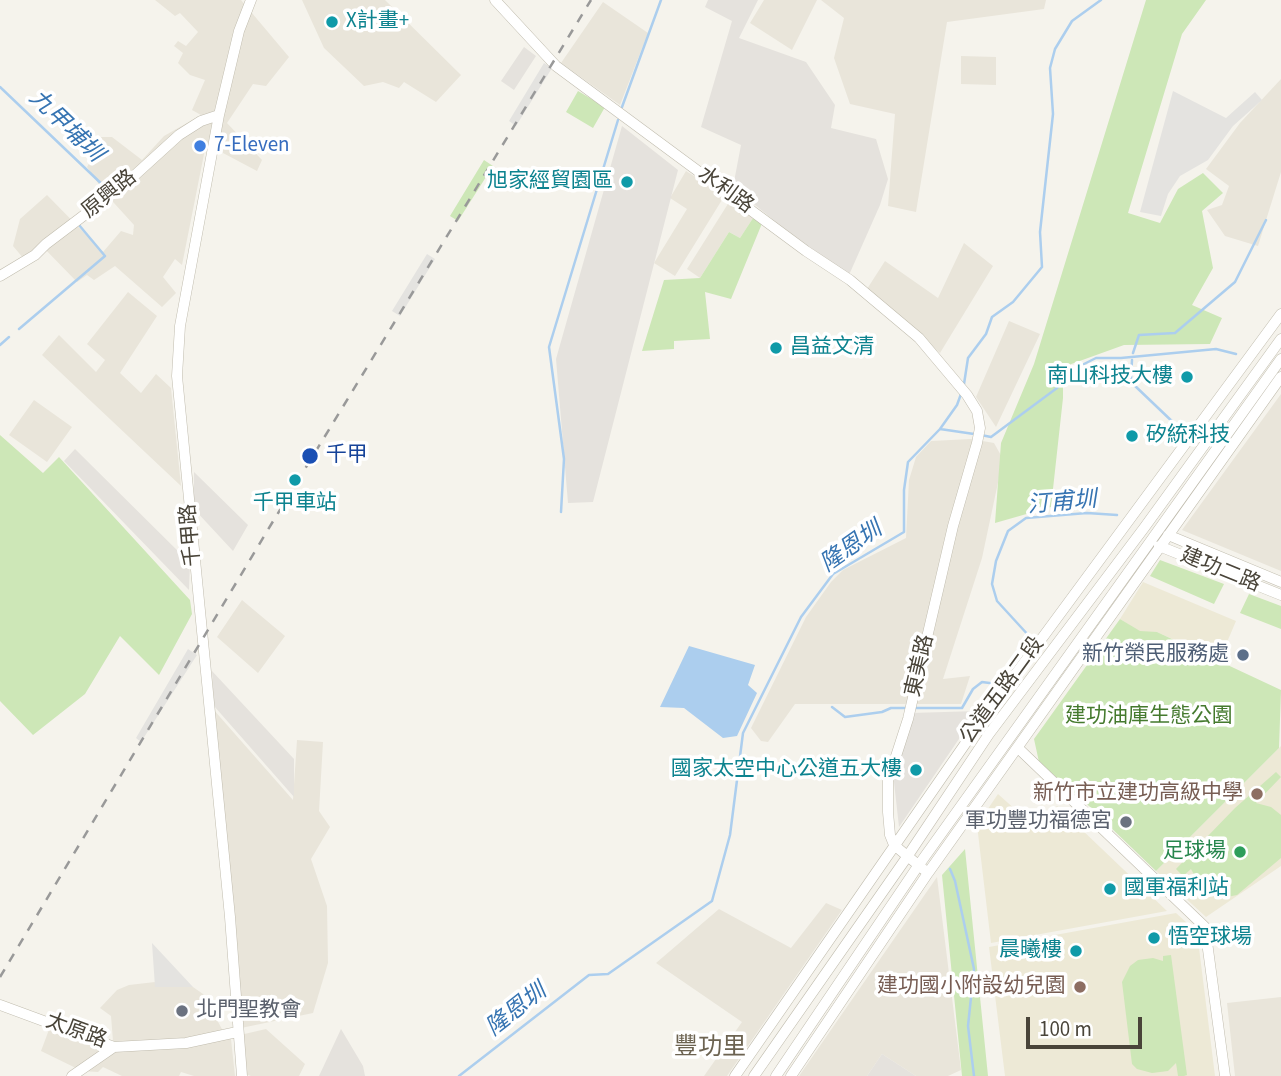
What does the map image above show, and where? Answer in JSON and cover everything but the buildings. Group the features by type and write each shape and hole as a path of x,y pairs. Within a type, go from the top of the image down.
{"street":[{"name":"千甲路","path":"242,1076 230,917 177,376 182,314 219,115 239,32 251,0"},
{"name":"水利路","path":"495,0 556,66 806,251 850,280 919,338 967,395 977,411 980,428"},
{"name":"原興路","path":"0,276 35,255 124,185 179,135 201,121 219,115"},
{"name":"公道五路二段","path":"735,1076 981,721 1281,314"},
{"name":"公道五路二段","path":"754,1076 989,734 1144,528 1281,339"},
{"name":"公道五路二段","path":"776,1076 918,866 1281,359"},
{"name":"公道五路二段","path":"791,1076 928,873 1281,377"},
{"name":"東美路","path":"894,845 890,835 887,788 911,708 953,526 980,428"},
{"path":"1144,528 1164,473"},
{"name":"建功二路","path":"1168,535 1281,582"},
{"name":"建功二路","path":"1159,546 1281,596"},
{"path":"1018,748 1205,927 1225,1076"},
{"path":"894,845 928,873"},
{"name":"太原路","path":"0,1005 114,1047 186,1043 237,1032"},
{"path":"72,1076 114,1047"}],"shaded area":[{"path":"155,0 241,0 289,57 266,86 253,84 227,123 262,160 257,171 206,144 182,265 175,259 163,277 176,293 162,307 115,266 94,280 87,275 77,282 41,245 24,259 13,246 20,219 47,195 103,252 121,231 133,235 134,225 104,192 87,167 93,157 84,146 95,137 112,137 142,160 164,136 201,115 192,110 205,80 190,75 178,63 183,53 174,46 178,41 186,46 198,32 180,13 175,16"},
{"path":"302,0 385,0 461,75 436,102 404,82 399,88 383,82 364,86 324,48"},
{"path":"708,0 758,0 739,38 806,62 835,105 831,128 876,139 888,179 880,205 849,275 782,227 733,187 741,145 701,127 732,21 705,7"},
{"path":"764,0 817,0 792,50 750,23"},
{"path":"821,0 1046,0 1044,9 947,22 916,212 888,206 895,114 850,104 834,58 844,18"},
{"path":"603,2 648,33 620,105 561,63"},
{"path":"524,47 536,56 514,90 501,81"},
{"path":"961,56 996,57 996,85 961,84"},
{"path":"544,63 552,68 516,126 509,121"},
{"path":"1281,79 1281,172 1258,246 1225,236 1207,210 1222,205 1229,186 1206,169 1240,123"},
{"path":"1173,91 1226,118 1255,92 1262,100 1233,126 1208,160 1180,176 1168,194 1161,216 1140,212"},
{"path":"622,126 678,170 593,502 568,503 556,359"},
{"path":"686,171 725,195 675,276 654,263 687,209 670,198"},
{"path":"731,199 755,215 740,238 729,232 700,278 687,269"},
{"path":"964,243 993,266 940,353 867,289 885,261 938,298"},
{"path":"427,254 435,259 400,316 392,311"},
{"path":"128,292 157,316 120,373 141,393 156,374 171,388 181,486 42,355 59,335 96,372 105,360 87,344"},
{"path":"1009,321 1040,334 996,427 976,397"},
{"path":"1281,394 1281,571 1182,530"},
{"path":"34,400 72,427 47,462 9,435"},
{"path":"971,439 994,443 1003,459 982,558 943,679 970,676 961,704 795,704 768,742 761,741 751,728 806,617 831,582 843,570 906,538 909,480 916,457 931,441"},
{"path":"75,449 190,563 189,590 64,461"},
{"path":"194,472 248,525 233,551 194,509"},
{"path":"1143,582 1236,621 1219,661 1157,632 1140,632 1120,619"},
{"path":"242,600 285,636 258,673 217,637"},
{"path":"188,649 197,655 141,742 136,738"},
{"path":"212,671 294,759 294,797 214,706"},
{"path":"213,709 293,800 297,740 323,742 319,811 330,827 311,859 327,906 328,963 313,1013 241,1028"},
{"path":"978,711 899,827 895,769 911,713"},
{"name":"新竹市立建功高級中學","path":"1281,746 1281,866 1206,917 1156,871"},
{"path":"998,794 1036,828 1057,806 1167,911 991,943 977,825"},
{"path":"937,877 961,1070 948,1076 916,1076 882,1054 867,1076 799,1076"},
{"path":"826,903 842,910 727,1076 704,1076 742,1022 656,963 719,909 791,948"},
{"path":"1176,913 1197,932 1215,1076 1005,1076 989,947"},
{"path":"152,943 193,987 155,987"},
{"path":"155,982 155,987 193,987 203,994 223,1031 231,1039 235,1076 194,1076 181,1072 179,1076 122,1076 103,1067 98,1072 82,1071 41,1051 50,1027 94,1043 113,1041 111,1016 100,1008 117,990 129,985"},
{"path":"1281,997 1281,1076 1235,1076 1227,1003"},
{"path":"266,1029 305,1064 299,1076 245,1074 240,1035"},
{"path":"341,1029 363,1066 365,1076 319,1076"},
{"path":"882,1054 916,1076 867,1076"}],"green space":[{"path":"1146,0 1206,0 1182,34 1128,213 1160,223 1178,189 1203,173 1223,193 1202,211 1213,268 1192,305 1222,318 1210,344 1124,345 1063,367 1063,398 1051,507 995,523 1001,443 1034,364"},
{"path":"578,91 605,107 593,128 566,112"},
{"path":"484,160 493,166 458,221 450,216"},
{"path":"755,215 763,221 731,299 705,292 710,339 674,341 674,349 642,351 664,280 700,278 729,232 740,238"},
{"path":"0,435 43,473 59,457 190,600 192,614 159,675 120,636 85,694 33,735 0,701"},
{"path":"1160,560 1224,584 1214,604 1150,576"},
{"path":"1249,594 1281,606 1281,629 1240,613"},
{"name":"建功油庫生態公園","path":"1120,619 1140,631 1157,632 1281,690 1279,748 1156,871 1106,821 1039,762 1034,739"},
{"name":"新竹市立建功高級中學","path":"1276,772 1281,777 1256,803 1271,807 1281,815 1281,858 1237,895 1227,897 1211,895 1202,889 1191,869 1183,876 1176,869 1235,808"},
{"path":"965,849 988,1076 962,1076 942,875"},
{"path":"1171,955 1187,1075 1184,1076 1178,1076 1176,1063 1168,1071 1152,1073 1137,1069 1132,1064 1122,982 1130,966 1138,960 1153,958 1163,961 1163,956"}],"water":[{"path":"689,646 755,665 748,685 757,693 737,736 723,738 684,708 660,707"}],"waterway":[{"path":"622,107 661,0"},
{"name":"隆恩圳","path":"964,384 968,358 986,334 992,317 1013,302 1042,267 1040,232 1053,114 1050,68 1055,49 1072,21 1101,0"},
{"name":"九甲埔圳","path":"0,87 108,190"},
{"path":"561,512 564,459 549,347 618,120"},
{"name":"汀甫圳","path":"1133,353 1139,335 1175,333 1235,282 1266,220"},
{"path":"19,329 105,256 79,225"},
{"path":"0,345 9,337"},
{"path":"981,435 991,437 1057,388 1072,370 1096,358 1216,349 1236,354"},
{"name":"汀甫圳","path":"1132,360 1133,384 1177,426"},
{"name":"隆恩圳","path":"459,1076 589,975 608,974 712,901 730,835 743,733 801,617 833,574 904,532 904,490 908,462 940,429 957,405 961,394"},
{"path":"940,429 974,434"},
{"name":"汀甫圳","path":"1030,637 997,601 992,584 996,561 1008,531 1026,518 1087,513 1117,515"},
{"path":"915,708 962,708 973,689 982,682 997,684"},
{"path":"832,707 845,717 882,712 891,708 908,708"},
{"name":"汀甫圳","path":"950,869 974,969 968,1026 974,1076"}],"railway":[{"path":"0,977 272,523 591,0"}],"place":[{"name":"X計畫+","path":"332,22"},
{"name":"7-Eleven","path":"200,146"},
{"name":"旭家經貿園區","path":"627,182"},
{"name":"昌益文清","path":"776,348"},
{"name":"南山科技大樓","path":"1187,377"},
{"name":"矽統科技","path":"1132,436"},
{"name":"千甲","path":"310,456"},
{"name":"千甲車站","path":"295,480"},
{"name":"新竹榮民服務處","path":"1243,655"},
{"name":"國家太空中心公道五大樓","path":"916,770"},
{"name":"新竹市立建功高級中學","path":"1257,794"},
{"name":"軍功豐功福德宮","path":"1126,822"},
{"name":"足球場","path":"1240,852"},
{"name":"國軍福利站","path":"1110,889"},
{"name":"悟空球場","path":"1154,938"},
{"name":"晨曦樓","path":"1076,951"},
{"name":"建功國小附設幼兒園","path":"1080,987"},
{"name":"北門聖教會","path":"182,1011"}],"district":[{"name":"豐功里","path":"710,1049"}]}
